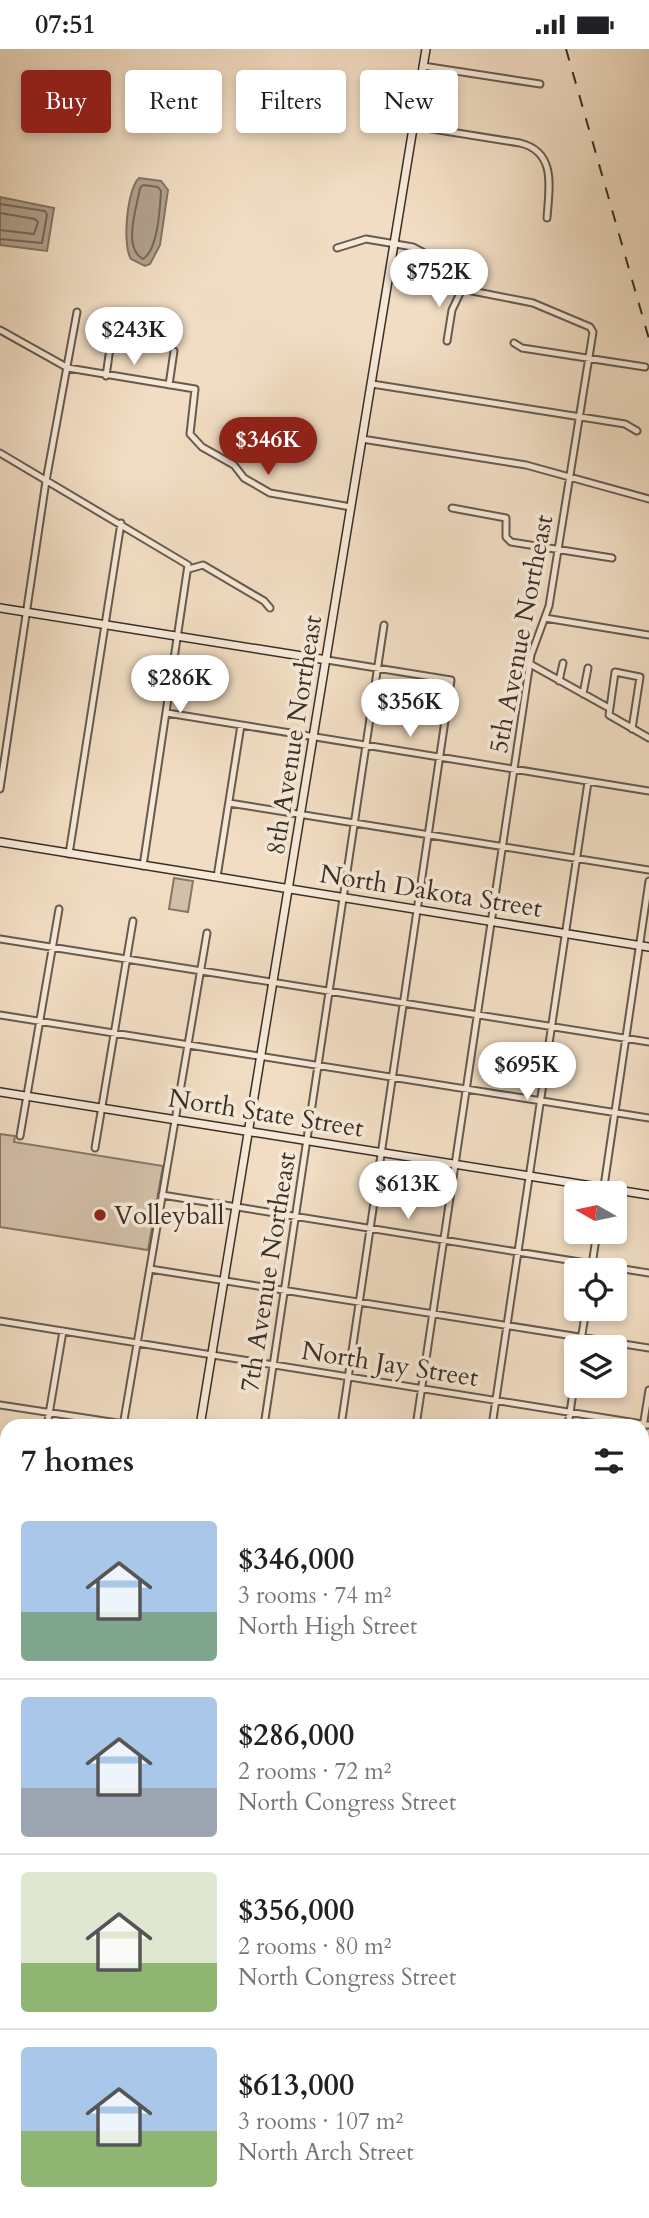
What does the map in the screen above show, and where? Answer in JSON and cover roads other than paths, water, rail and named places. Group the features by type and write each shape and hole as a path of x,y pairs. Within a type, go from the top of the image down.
{"street":[{"name":"8th Avenue Northeast","path":"422,70 426,49"},
{"path":"423,66 540,85"},
{"name":"8th Avenue Northeast","path":"201,1419 412,133"},
{"path":"458,133 520,142 534,148 545,159 550,172 547,218"},
{"path":"337,249 366,239 394,243 425,252 463,287 452,310 447,341"},
{"name":"5th Avenue Northeast","path":"417,1419 530,664 545,618 593,332 590,327 533,303 487,296 463,287"},
{"path":"0,789 46,481 77,311"},
{"path":"0,330 68,368 195,390 190,435 202,447 234,465 244,478 271,493 351,507"},
{"path":"106,376 111,341"},
{"path":"514,343 522,348 645,367"},
{"path":"169,385 174,351"},
{"path":"372,384 625,425 637,431"},
{"path":"362,439 526,465 649,499"},
{"path":"0,453 121,523 189,567 203,565 264,601 270,608"},
{"path":"452,508 502,516 507,519 506,535 509,541 612,558"},
{"path":"69,853 121,523"},
{"path":"143,866 189,567"},
{"path":"0,608 451,680 342,1419"},
{"path":"545,618 649,635"},
{"name":"7th Avenue Northeast","path":"265,1419 384,625"},
{"path":"559,681 563,663"},
{"path":"530,664 609,708"},
{"path":"583,694 589,668"},
{"path":"632,729 640,677 615,672 609,715 632,729 649,738"},
{"path":"167,713 649,791"},
{"path":"217,877 241,725"},
{"path":"493,1419 588,782"},
{"path":"229,803 649,870"},
{"name":"North Dakota Street","path":"0,842 649,947"},
{"path":"604,1181 649,881"},
{"path":"20,1136 59,909"},
{"path":"95,1148 133,921"},
{"path":"124,1419 207,933"},
{"path":"0,939 649,1042"},
{"path":"0,1015 649,1118"},
{"name":"North State Street","path":"0,1092 564,1183"},
{"name":"North State Street","path":"627,1193 649,1195"},
{"path":"162,1195 564,1261"},
{"path":"150,1269 564,1335"},
{"path":"627,1271 649,1273"},
{"name":"North Jay Street","path":"0,1321 614,1419"},
{"path":"48,1419 63,1331"},
{"path":"627,1345 649,1348"},
{"path":"646,1419 649,1390"},
{"path":"569,1419 572,1398"},
{"path":"0,1405 89,1419"}],"water":[{"path":"139,178 161,181 168,190 160,245 150,264 145,266 131,259 126,230 131,193"},
{"path":"0,197 54,208 47,251 0,245"}],"railway":[{"path":"566,49 649,339"}],"place":[{"name":"Volleyball","path":"100,1215"}]}
